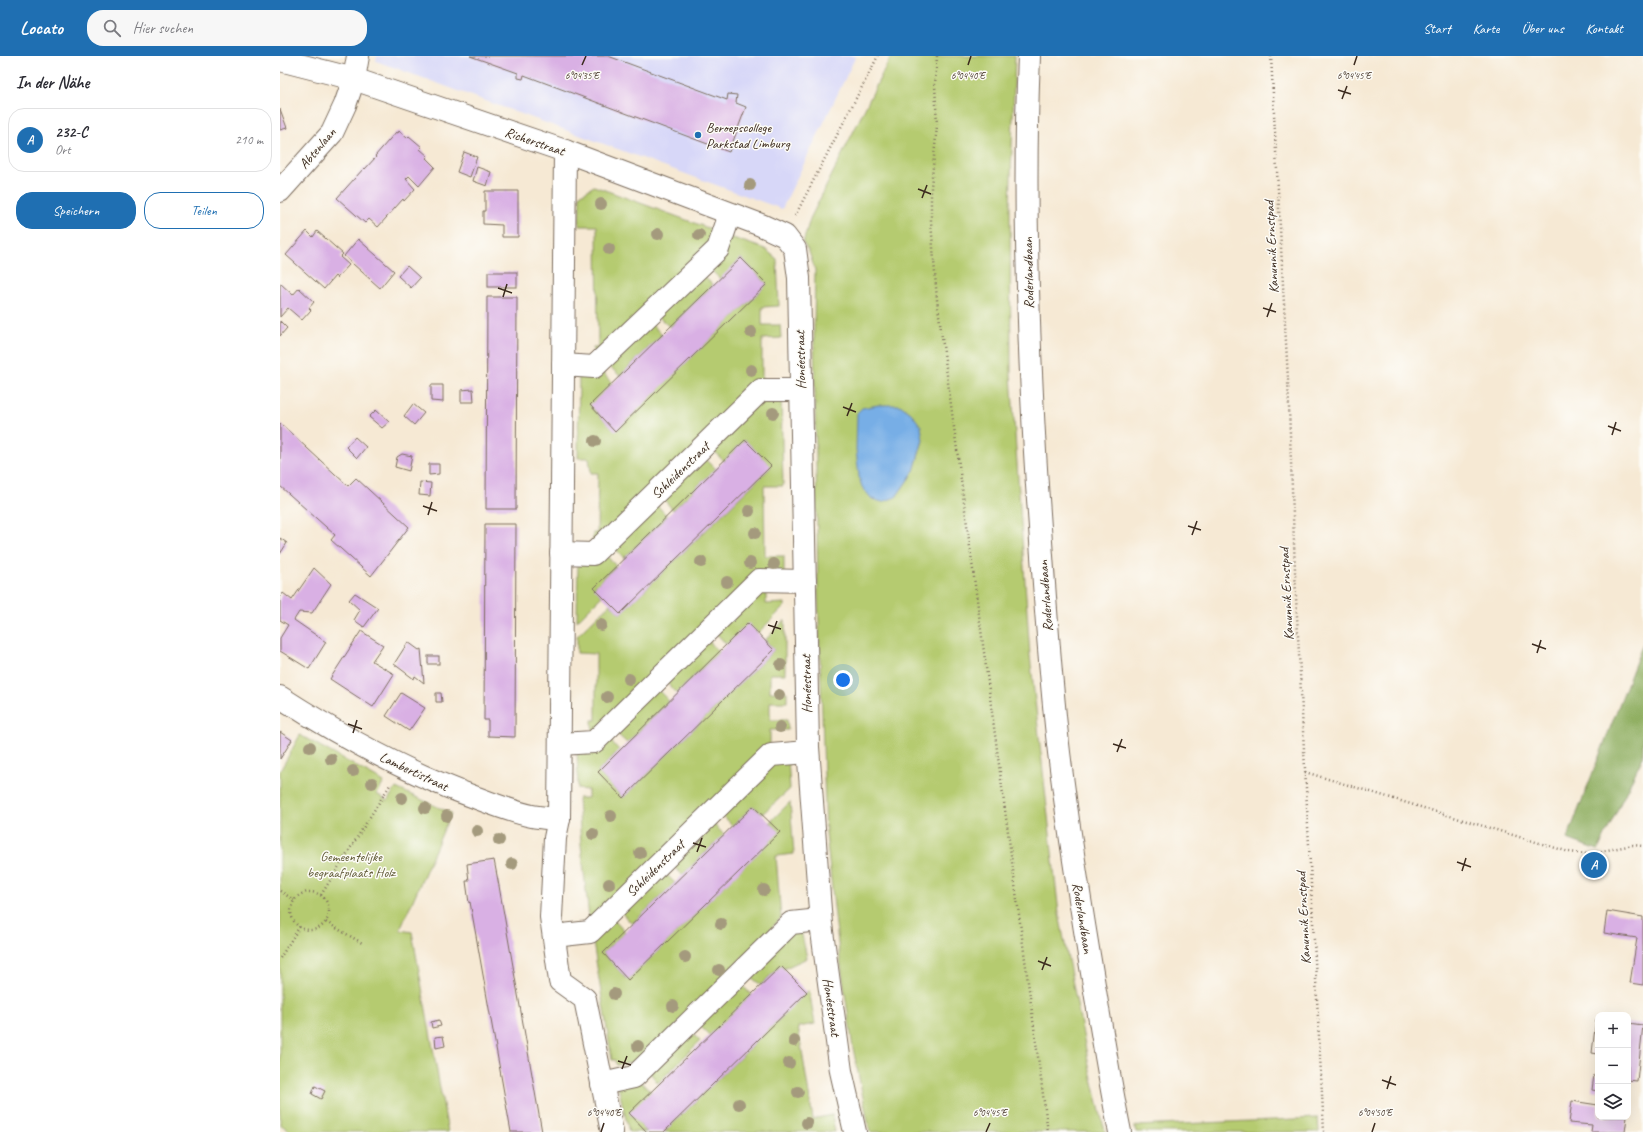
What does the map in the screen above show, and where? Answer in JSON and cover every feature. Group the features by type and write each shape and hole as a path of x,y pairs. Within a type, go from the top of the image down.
{"street":[{"name":"Abtenlaan","path":"280,191 332,133 345,105 354,79 358,56"},
{"name":"Roderlandbaan","path":"1029,56 1026,182 1027,287 1044,599 1057,736 1074,864 1110,1087 1120,1132"},
{"name":"Richerstraat","path":"280,60 354,79 565,151 785,236"},
{"path":"565,151 559,819 554,846 551,917 560,982 584,999 612,1132"},
{"path":"563,365 594,367 718,249 730,214"},
{"name":"Honéestraat","path":"785,236 795,249 798,261 808,752 820,920 841,1071 855,1132"},
{"name":"Schleidenstraat","path":"561,553 594,554 762,390 801,390"},
{"path":"560,744 594,742 759,580 805,581"},
{"name":"Lambertistraat","path":"280,697 347,738 401,766 454,790 533,816 559,819"},
{"name":"Schleidenstraat","path":"554,936 590,932 771,755 808,752"},
{"path":"602,1084 634,1077 791,923 820,920"}],"path":[{"path":"785,236 797,210 878,56"},
{"path":"936,56 935,84 938,126 931,187 931,221 937,300 1048,1132"},
{"name":"Kanunnik Ernstpad","path":"1271,56 1288,380 1296,597 1324,1132"},
{"path":"321,895 401,766"},
{"path":"1306,772 1569,852 1587,854 1633,845 1643,846"},
{"path":"280,891 294,900"},
{"path":"307,892 315,892 321,895 327,902 330,910 326,922 314,930 304,929 297,924 292,916 291,908 294,900 300,894 307,892"},
{"path":"326,922 362,943"},
{"path":"280,958 300,926"}],"shaded area":[{"name":"Beroepscollege Parkstad Limburg","path":"377,56 856,56 782,209 376,61"}],"green space":[{"path":"891,56 1015,56 1010,206 1011,375 1030,656 1059,914 1090,1070 1105,1132 870,1132 853,1048 839,952 826,834 818,594 814,331 815,270 809,252 803,243 810,219","holes":["923,440 914,471 896,497"]},
{"path":"594,186 719,232 594,362 593,348 598,348 597,226 579,226 580,195"},
{"path":"727,236 765,249 777,259 779,306 762,307 762,325 780,325 781,338 762,339 762,385 593,549 593,533 597,533 598,473 591,473 589,458 578,458 579,372 599,369 612,383 593,409 615,431 767,284 741,258 720,279 707,266"},
{"path":"700,273 713,285 670,327 656,315"},
{"path":"649,321 662,335 620,376 606,363"},
{"path":"764,395 781,395 783,486 764,486 765,556 784,556 784,575 756,575 593,737 592,720 596,720 596,654 577,653 577,636 610,604 620,614 771,467 745,440 724,461 710,448"},
{"path":"702,455 716,469 673,510 661,496"},
{"path":"654,502 667,516 624,558 611,544"},
{"path":"603,552 616,566 594,587 602,596 577,621 578,557"},
{"path":"766,584 766,604 785,603 785,606 758,633 751,627 727,645 714,631"},
{"path":"785,620 785,674 770,674 770,692 787,692 787,702 770,702 770,720 787,720 788,730 770,730 770,750 590,927 581,845 578,798 588,798 588,790 578,789 577,746 606,736 619,750 598,772 623,798 774,650 765,640"},
{"path":"706,638 719,652 677,693 664,680"},
{"path":"1643,643 1643,757 1598,850 1567,839"},
{"path":"656,688 669,701 627,743 613,730"},
{"name":"Gemeentelijke begraafplaats Holz","path":"300,735 384,782 377,794 387,801 396,788 451,813 400,930 412,932 448,1132 291,1132 280,1124 280,771"},
{"path":"788,759 790,789 762,814 753,806 733,826 719,812 773,760"},
{"path":"790,802 794,854 776,856 781,918 632,1071 630,1062 617,1065 615,1060 612,1060 592,936 612,918 625,932 603,953 628,980 779,832 770,822"},
{"path":"711,821 724,835 682,875 669,862"},
{"path":"661,869 675,883 632,924 620,911"},
{"path":"800,926 807,958 783,969 780,966 761,985 747,974"},
{"path":"739,981 751,995 710,1036 696,1022"},
{"path":"809,990 815,1024 798,1027 813,1119 832,1115 835,1132 664,1132"},
{"path":"689,1030 700,1041 658,1083 648,1070"},
{"path":"638,1079 652,1092 630,1113 647,1132 629,1132 618,1086"},
{"path":"1318,1118 1319,1132 1136,1132 1135,1126"}],"water":[{"path":"878,405 900,405 911,413 921,426 923,440 914,471 896,497 882,502 872,499 862,487 859,477 856,449 857,413 862,408"}],"building":[{"path":"470,56 608,56 727,100 728,94 737,95 736,103 746,107 729,152 524,75 523,79 518,78 518,73"},
{"path":"280,109 287,128 280,130"},
{"path":"399,131 407,138 409,136 422,147 420,149 428,156 426,158 435,167 419,186 409,176 406,179 415,189 404,201 403,199 378,227 369,219 365,223 337,198 376,157 375,156 396,132 398,133"},
{"path":"464,152 477,157 470,177 457,172"},
{"path":"477,167 491,172 487,186 473,181"},
{"path":"485,191 518,191 518,237 502,237 502,225 483,224 483,211 485,211"},
{"path":"307,231 313,237 317,231 343,254 340,257 349,265 337,278 335,276 324,289 286,255"},
{"path":"358,239 394,271 380,288 344,256"},
{"path":"741,258 767,284 615,432 590,405"},
{"path":"407,266 420,278 411,288 398,276"},
{"path":"488,272 517,272 517,287 488,287"},
{"path":"280,283 293,295 299,288 314,302 309,308 311,310 302,320 288,308 280,317"},
{"path":"487,297 517,297 516,509 486,509"},
{"path":"280,321 287,328 280,336"},
{"path":"431,385 443,385 443,402 431,401"},
{"path":"473,389 474,402 461,402 461,390"},
{"path":"413,404 424,413 414,425 404,416"},
{"path":"376,410 389,422 382,428 369,417"},
{"path":"280,423 348,486 356,478 409,527 371,576 331,540 335,535 280,486"},
{"path":"355,437 366,447 357,458 346,447"},
{"path":"745,440 771,466 620,614 594,588"},
{"path":"402,454 412,456 409,471 395,467 397,457"},
{"path":"429,464 439,464 439,474 429,475"},
{"path":"420,482 431,483 430,496 419,495"},
{"path":"485,524 516,524 515,737 488,736 488,720 484,720"},
{"path":"280,538 287,543 280,554"},
{"path":"314,568 331,584 312,613 299,612 294,620 326,642 309,669 280,651 280,638 288,625 280,620 280,598 283,593 292,600"},
{"path":"355,593 378,608 364,627 354,620 360,610 349,600"},
{"path":"748,623 774,650 623,798 598,772"},
{"path":"361,631 383,645 372,661 394,674 373,707 330,679"},
{"path":"408,642 419,650 421,649 424,683 415,676 414,679 394,664"},
{"path":"428,656 439,656 439,664 428,664"},
{"path":"401,693 425,708 409,731 386,716"},
{"path":"436,693 441,693 442,702 436,702"},
{"path":"280,732 292,740 280,759"},
{"path":"753,806 780,832 628,980 603,953"},
{"path":"494,860 542,1132 511,1132 470,902 469,903 466,881 469,881 467,864"},
{"path":"1607,911 1643,917 1643,985 1630,983 1637,938 1604,933"},
{"path":"781,966 807,992 664,1132 647,1132 629,1113"},
{"path":"439,1020 441,1026 432,1028 431,1022"},
{"path":"1631,1023 1643,1025 1637,1081 1631,1080"},
{"path":"1595,1028 1595,1054 1592,1053"},
{"path":"443,1036 445,1046 436,1048 435,1037"},
{"path":"1594,1075 1595,1090 1592,1090"},
{"path":"315,1086 325,1091 321,1099 312,1094"},
{"path":"1572,1101 1595,1105 1595,1120 1627,1120 1625,1132 1591,1132 1592,1125 1569,1123"}],"place":[{"name":"Beroepscollege Parkstad Limburg","path":"698,135"},
{"name":"232-C","path":"1594,865"}]}
